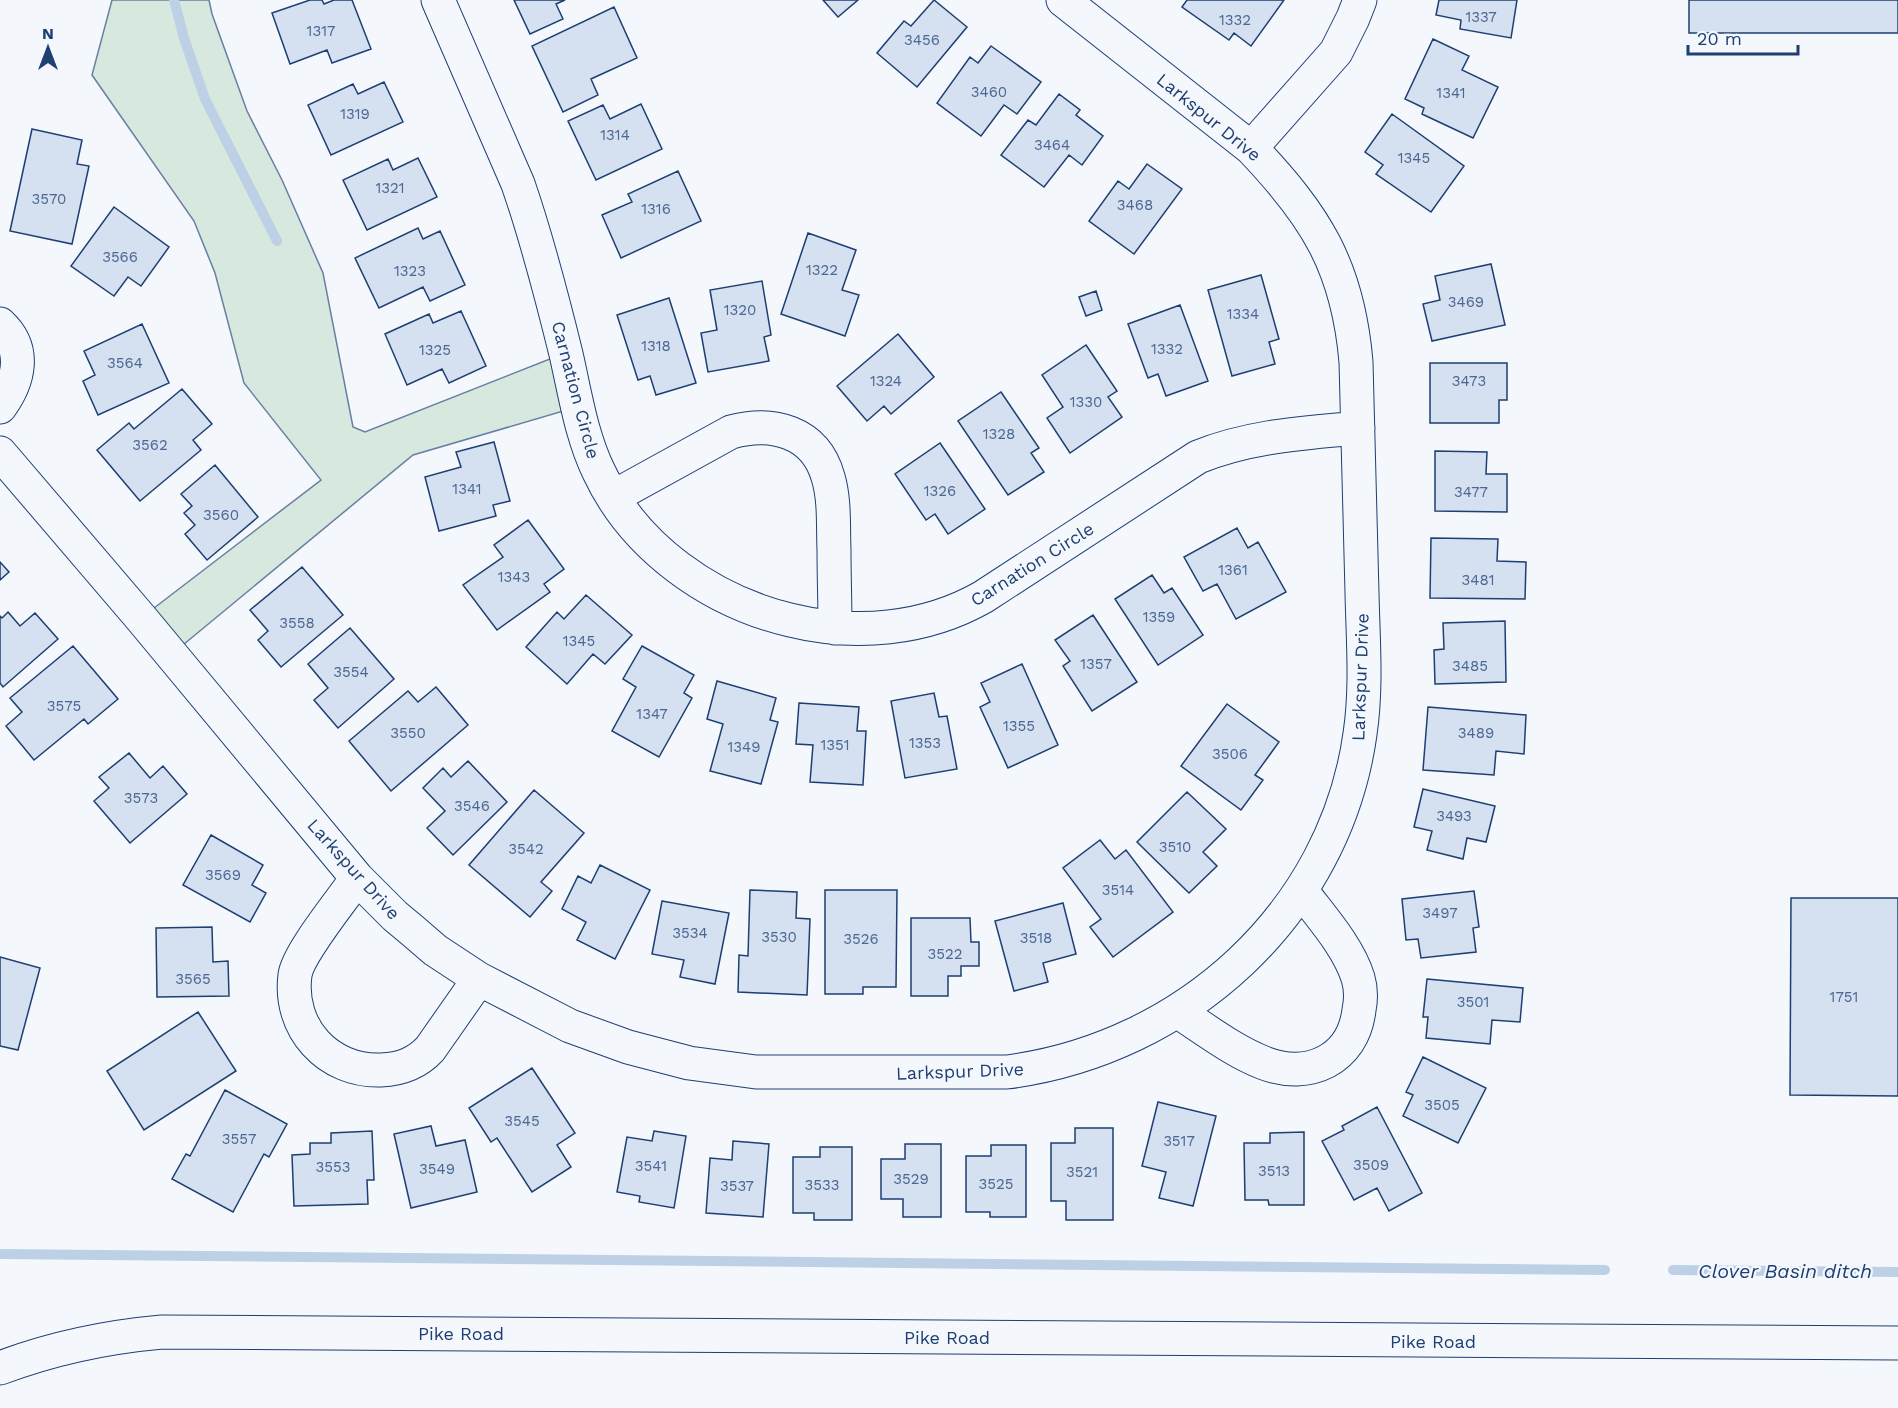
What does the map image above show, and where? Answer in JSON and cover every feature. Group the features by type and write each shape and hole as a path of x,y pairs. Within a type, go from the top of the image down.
{"street":[{"name":"Carnation Circle","path":"438,0 518,184 594,461 613,497 637,529 693,579 717,592 764,613 803,624 835,628 899,626 934,618 969,604 1186,464 1217,449 1269,436 1358,428"},
{"name":"Larkspur Drive","path":"0,453 141,618 357,878 395,916 435,950 479,978 552,1018 605,1040 682,1062 756,1072 975,1073 1027,1070 1069,1061 1111,1046 1177,1011 1211,988 1266,936 1301,890 1332,835 1346,800 1361,731 1364,676 1355,346 1351,317 1340,279 1327,249 1304,210 1276,175 1251,148 1063,0"},
{"path":"1251,148 1320,73 1336,52 1360,0"},
{"path":"0,324 13,340 18,364 10,394 0,407"},
{"path":"613,497 731,432 745,428 773,427 793,434 816,453 828,478 832,505 835,628"},
{"path":"357,878 303,955 296,971 296,1009 307,1034 324,1052 344,1064 368,1070 398,1068 417,1061 430,1049 479,978"},
{"path":"1177,1011 1250,1056 1279,1067 1296,1069 1322,1064 1342,1050 1351,1040 1356,1028 1360,1001 1358,980 1348,957 1301,890"},
{"name":"Pike Road","path":"0,1368 29,1357 79,1344 132,1334 162,1332 1898,1342"}],"shaded area":[{"path":"112,0 209,0 247,111 282,180 323,273 353,427 365,432 565,353 577,407 413,455 172,654 141,618 321,480 244,383 215,273 194,221 92,75"}],"building":[{"path":"310,0 322,0 324,4 334,0 352,0 371,49 332,63 327,50 290,64 272,13"},
{"path":"514,0 565,0 556,4 563,19 530,34"},
{"path":"823,0 858,0 838,17"},
{"path":"934,0 967,27 917,87 877,53 904,21 911,26"},
{"path":"1187,0 1284,0 1251,46 1234,33 1229,40 1182,7"},
{"path":"1439,0 1517,0 1511,38 1460,29 1461,20 1436,15"},
{"path":"1689,0 1898,0 1898,33 1689,33"},
{"path":"614,7 637,58 591,79 598,95 563,112 532,46"},
{"path":"1433,39 1469,56 1462,70 1498,87 1473,138 1422,114 1424,108 1405,99"},
{"path":"991,46 1041,82 1017,114 1004,105 981,136 937,103 970,57 978,63"},
{"path":"384,82 403,122 331,155 308,105 353,84 358,94"},
{"path":"1059,94 1080,110 1076,115 1103,136 1082,165 1069,155 1044,187 1001,155 1028,120 1036,125"},
{"path":"641,104 662,149 596,180 568,121 603,105 610,119"},
{"path":"1392,114 1464,166 1431,212 1376,174 1383,165 1365,152"},
{"path":"32,129 82,140 77,164 89,166 72,244 10,231"},
{"path":"418,158 437,197 367,230 343,180 388,159 393,170"},
{"path":"1147,164 1182,189 1134,254 1089,221 1118,181 1129,189"},
{"path":"678,171 701,221 621,258 602,215 632,202 628,194"},
{"path":"114,207 169,247 141,286 128,277 114,296 71,266"},
{"path":"418,228 423,239 440,231 465,285 430,301 423,287 379,308 355,258"},
{"path":"808,233 856,250 842,290 859,295 845,336 781,314"},
{"path":"1491,264 1505,325 1432,341 1423,304 1440,300 1435,276"},
{"path":"1261,275 1279,339 1269,342 1275,364 1232,376 1208,290"},
{"path":"762,281 771,335 764,337 769,361 708,372 701,333 717,330 710,290"},
{"path":"1096,291 1102,310 1086,316 1079,297"},
{"path":"669,298 696,383 656,395 650,376 638,380 617,315"},
{"path":"1180,305 1208,381 1166,396 1158,374 1148,378 1128,324"},
{"path":"461,311 486,366 449,383 442,369 407,385 385,334 429,314 433,323"},
{"path":"142,324 169,383 98,415 83,381 95,375 84,351"},
{"path":"898,334 934,377 891,414 884,406 867,421 837,386"},
{"path":"1086,345 1117,391 1108,397 1122,417 1070,453 1047,418 1063,407 1042,375"},
{"path":"1430,363 1507,363 1507,400 1499,400 1499,423 1430,423"},
{"path":"182,389 212,424 193,440 201,450 140,501 97,450 129,423 134,429"},
{"path":"1001,392 1039,448 1031,453 1044,472 1008,495 958,421"},
{"path":"494,442 510,501 493,505 496,516 439,531 425,477 461,467 456,452"},
{"path":"940,443 985,509 948,534 935,514 926,520 895,474"},
{"path":"1435,451 1487,452 1486,474 1507,474 1507,512 1435,511"},
{"path":"215,465 258,517 207,560 185,534 195,525 184,513 192,506 181,494"},
{"path":"528,520 564,569 544,584 550,592 497,630 463,585 503,557 494,545"},
{"path":"1237,528 1248,548 1258,542 1286,592 1236,619 1217,584 1203,591 1184,557"},
{"path":"1431,538 1498,539 1497,561 1526,562 1525,599 1430,598"},
{"path":"0,562 9,572 0,580"},
{"path":"302,567 343,615 281,667 258,640 268,631 250,610"},
{"path":"1152,575 1164,593 1172,588 1203,635 1158,665 1115,599"},
{"path":"586,595 632,635 605,664 593,654 567,684 526,647 557,612 564,619"},
{"path":"8,612 20,626 35,613 58,639 3,687 0,683 0,616 2,618"},
{"path":"1093,615 1137,682 1092,711 1063,666 1070,661 1055,640"},
{"path":"1505,621 1506,682 1435,684 1434,650 1444,649 1443,623"},
{"path":"350,628 394,679 338,728 314,700 328,688 308,664"},
{"path":"73,646 118,699 88,724 84,719 34,760 6,726 22,712 10,698"},
{"path":"642,646 694,675 684,693 692,698 659,757 612,731 636,687 623,679"},
{"path":"1022,664 1058,745 1008,768 980,707 990,702 981,683"},
{"path":"717,681 776,698 770,720 778,722 761,784 710,771 723,724 707,719"},
{"path":"436,687 468,725 391,791 349,741 408,691 418,702"},
{"path":"934,693 939,717 947,716 957,769 905,778 891,701"},
{"path":"799,703 859,707 857,731 866,731 863,785 810,782 813,745 796,744"},
{"path":"1227,704 1279,742 1255,775 1263,780 1241,810 1181,766"},
{"path":"1428,707 1526,715 1524,754 1496,751 1494,775 1423,770"},
{"path":"129,753 150,778 163,766 187,794 130,843 94,801 109,788 99,777"},
{"path":"468,761 507,802 453,855 427,828 445,811 423,788 443,768 451,777"},
{"path":"1423,789 1495,806 1486,842 1467,838 1463,859 1427,850 1432,831 1414,827"},
{"path":"534,790 584,833 541,882 552,891 530,917 469,865"},
{"path":"1187,792 1226,829 1203,852 1217,866 1189,893 1137,842"},
{"path":"211,835 263,865 252,885 266,893 250,922 183,885"},
{"path":"1100,840 1115,859 1126,850 1173,912 1113,957 1090,927 1101,919 1063,868"},
{"path":"600,865 650,890 615,959 577,940 586,922 562,909 578,876 591,883"},
{"path":"750,890 797,892 796,918 810,919 807,995 738,992 739,955 748,956"},
{"path":"825,890 897,890 896,987 863,987 863,994 825,994"},
{"path":"1474,891 1479,927 1473,928 1476,952 1421,958 1418,939 1406,940 1402,899"},
{"path":"1791,898 1898,898 1898,1096 1790,1095"},
{"path":"662,901 729,913 715,984 680,977 684,960 652,954"},
{"path":"1063,903 1076,954 1043,963 1048,982 1014,991 995,921"},
{"path":"911,918 970,918 971,942 979,942 979,966 961,966 961,976 948,976 948,996 911,996"},
{"path":"212,927 213,962 228,961 229,996 157,997 156,928"},
{"path":"0,957 40,968 18,1050 0,1046"},
{"path":"1427,979 1523,988 1520,1022 1492,1020 1490,1044 1426,1038 1428,1017 1423,1017"},
{"path":"198,1012 236,1071 144,1130 107,1071"},
{"path":"1423,1057 1486,1088 1458,1143 1403,1116 1413,1095 1406,1092"},
{"path":"532,1068 575,1133 557,1145 571,1167 532,1192 497,1138 491,1142 469,1108"},
{"path":"225,1090 287,1124 269,1157 264,1154 233,1212 172,1179 186,1154 190,1156"},
{"path":"1158,1102 1216,1116 1193,1206 1159,1198 1166,1172 1142,1166"},
{"path":"1377,1107 1422,1193 1389,1211 1377,1188 1354,1200 1322,1141 1344,1130 1342,1126"},
{"path":"431,1126 436,1146 465,1140 477,1192 411,1208 394,1134"},
{"path":"1075,1128 1113,1128 1113,1220 1066,1220 1066,1201 1051,1201 1051,1143 1075,1143"},
{"path":"372,1131 374,1180 367,1180 368,1204 294,1206 292,1155 310,1154 310,1143 331,1143 331,1133"},
{"path":"654,1131 686,1136 674,1208 639,1202 640,1196 617,1192 627,1137 652,1141"},
{"path":"1304,1132 1304,1205 1269,1205 1268,1200 1245,1200 1244,1143 1270,1143 1270,1133"},
{"path":"733,1141 769,1144 763,1217 706,1213 710,1158 732,1160"},
{"path":"905,1144 941,1144 941,1217 903,1217 903,1199 881,1199 881,1159 905,1159"},
{"path":"991,1145 1026,1145 1026,1217 990,1217 990,1212 966,1212 966,1156 991,1156"},
{"path":"820,1147 852,1147 852,1220 814,1220 814,1213 793,1213 793,1157 820,1157"}],"waterway":[{"path":"174,0 184,38 205,99 277,241"},
{"path":"0,1254 1605,1270"},
{"name":"Clover Basin ditch","path":"1673,1270 1898,1272"}]}
